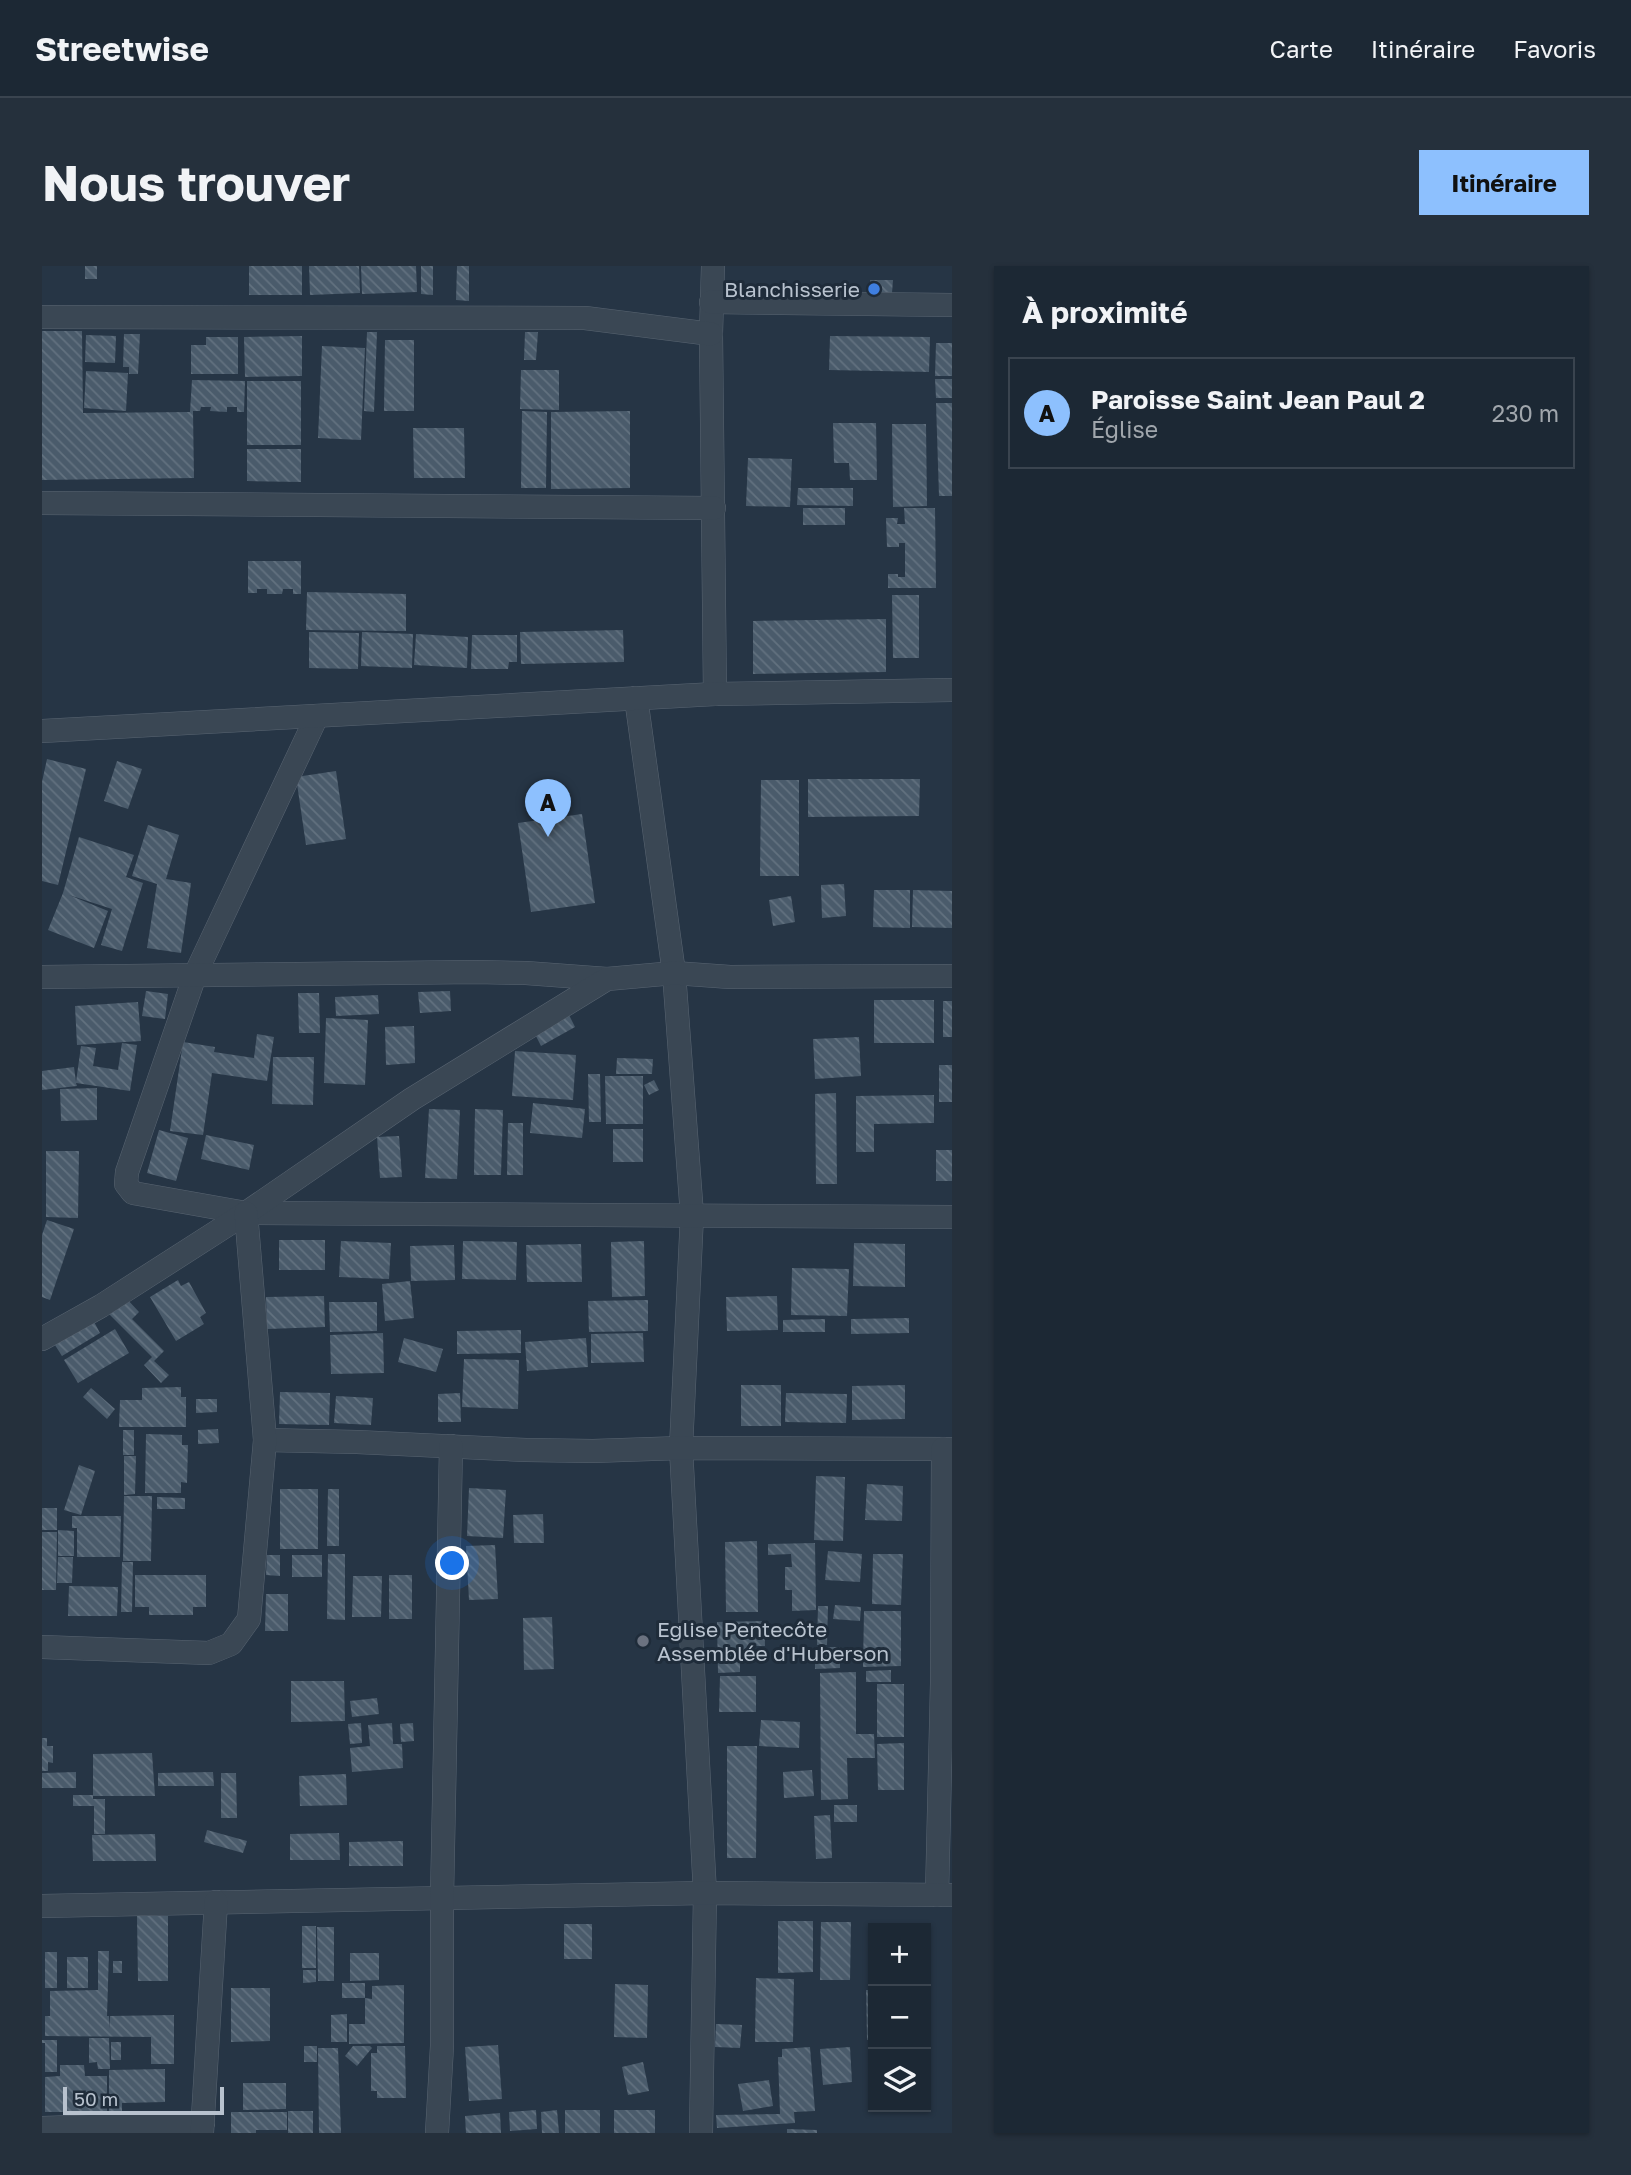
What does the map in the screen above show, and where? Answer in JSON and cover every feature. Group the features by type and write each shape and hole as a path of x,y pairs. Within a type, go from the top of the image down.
{"street":[{"path":"713,266 711,334 715,694"},
{"path":"711,302 952,305"},
{"path":"42,317 586,318 711,334"},
{"path":"42,503 714,508"},
{"path":"42,731 715,694 952,690"},
{"path":"636,698 674,973 692,1215 681,1448 705,1893 701,2133"},
{"path":"317,716 195,975 127,1172 126,1184 133,1193 246,1213 952,1217"},
{"path":"42,977 489,972 607,979 674,973 730,977 952,976"},
{"path":"42,1339 101,1306 246,1213 412,1099 607,979"},
{"path":"42,1647 209,1653 231,1644 248,1619 265,1440 246,1213"},
{"path":"42,1906 705,1893 944,1895 947,1449 681,1448 593,1451 265,1440"},
{"path":"437,2133 442,2046 442,1898 451,1446"},
{"path":"42,2128 203,2128 216,1902"}],"building":[{"path":"85,266 97,266 97,279 85,279"},
{"path":"249,266 302,266 302,295 249,295"},
{"path":"309,266 359,266 360,293 310,295"},
{"path":"361,266 416,266 417,292 362,294"},
{"path":"421,266 433,266 433,295 421,294"},
{"path":"457,266 469,266 469,301 456,300"},
{"path":"870,280 893,280 892,293 870,292"},
{"path":"42,331 82,331 83,413 190,412 192,380 245,381 244,412 237,412 237,407 227,407 227,412 210,411 211,407 201,407 200,411 193,411 194,478 42,480"},
{"path":"367,332 377,332 374,412 364,411"},
{"path":"525,332 538,332 536,360 524,360"},
{"path":"124,334 140,334 138,374 129,374 129,367 123,367"},
{"path":"86,335 116,336 115,363 85,362"},
{"path":"302,336 302,376 245,377 244,337"},
{"path":"830,336 930,337 929,372 829,370"},
{"path":"206,337 238,337 238,374 191,374 191,345 206,345"},
{"path":"385,340 414,340 414,411 384,411"},
{"path":"936,343 952,343 952,376 935,376"},
{"path":"322,346 365,348 361,440 318,438"},
{"path":"521,370 559,370 559,410 520,409"},
{"path":"86,371 128,373 126,411 84,408"},
{"path":"935,379 952,379 952,398 936,398"},
{"path":"247,381 301,381 301,445 247,445"},
{"path":"936,403 952,403 952,496 939,496"},
{"path":"522,411 547,412 546,488 521,488"},
{"path":"630,411 630,488 551,489 551,412"},
{"path":"833,423 876,423 877,480 850,480 849,463 834,463"},
{"path":"892,424 926,424 927,506 893,507"},
{"path":"413,428 464,428 465,478 414,478"},
{"path":"247,449 301,449 301,482 247,481"},
{"path":"748,458 792,459 790,507 746,506"},
{"path":"798,488 853,488 853,506 797,505"},
{"path":"803,508 845,508 845,525 803,525"},
{"path":"904,508 935,508 936,588 888,588 888,574 905,577 905,543 899,543 899,547 887,547 886,518 898,518 897,524 905,524"},
{"path":"248,561 301,561 301,594 293,594 293,589 283,589 282,594 267,594 267,589 248,593"},
{"path":"307,592 406,594 406,631 306,630"},
{"path":"892,595 919,595 919,658 893,658"},
{"path":"886,619 886,672 753,674 753,621"},
{"path":"623,630 624,662 521,664 520,632"},
{"path":"309,632 359,633 358,669 309,668"},
{"path":"362,632 413,634 412,668 361,666"},
{"path":"416,634 468,637 467,668 414,665"},
{"path":"472,635 517,635 517,662 509,662 508,669 471,669"},
{"path":"47,759 86,769 58,885 42,881 42,782"},
{"path":"117,761 142,769 128,809 104,801"},
{"path":"336,771 346,839 306,845 296,777"},
{"path":"808,779 920,779 919,816 808,817"},
{"path":"761,780 799,780 799,876 760,876"},
{"path":"582,814 595,903 531,912 518,823"},
{"path":"148,825 179,835 166,879 191,883 181,953 147,948 157,884 132,876"},
{"path":"79,837 134,855 126,877 143,883 122,951 101,945 112,909 69,895 108,911 94,948 48,930 63,893"},
{"path":"844,884 846,916 822,918 821,885"},
{"path":"874,890 910,890 910,928 873,927"},
{"path":"913,890 952,891 952,928 912,927"},
{"path":"791,896 795,922 773,926 769,900"},
{"path":"146,991 168,994 165,1019 142,1016"},
{"path":"450,991 451,1011 420,1013 418,992"},
{"path":"298,993 319,993 320,1033 299,1033"},
{"path":"378,995 379,1014 336,1016 335,997"},
{"path":"874,1000 934,1000 934,1043 874,1043"},
{"path":"943,1001 952,1001 952,1037 943,1037"},
{"path":"138,1002 141,1041 77,1045 75,1006"},
{"path":"569,1015 575,1027 541,1046 535,1034"},
{"path":"326,1018 368,1020 365,1085 324,1083"},
{"path":"414,1026 415,1063 386,1065 385,1027"},
{"path":"257,1034 274,1037 267,1081 212,1073 203,1135 170,1131 183,1042 215,1047 214,1052 254,1058"},
{"path":"859,1037 861,1076 815,1079 813,1039"},
{"path":"122,1043 137,1045 130,1091 76,1083 77,1086 42,1090 42,1071 74,1067 76,1082 81,1046 96,1048 93,1066 118,1070"},
{"path":"515,1051 576,1055 573,1100 512,1096"},
{"path":"273,1057 314,1057 313,1105 272,1104"},
{"path":"617,1058 653,1059 652,1074 616,1074"},
{"path":"939,1065 952,1065 952,1102 939,1102"},
{"path":"588,1074 600,1074 601,1122 589,1122"},
{"path":"605,1076 643,1076 643,1124 606,1124"},
{"path":"654,1080 659,1090 649,1095 644,1085"},
{"path":"97,1088 97,1120 61,1121 60,1089"},
{"path":"836,1093 837,1184 816,1184 815,1094"},
{"path":"934,1095 934,1123 874,1124 874,1152 856,1152 856,1096"},
{"path":"533,1103 585,1109 582,1138 530,1133"},
{"path":"429,1109 460,1110 457,1179 425,1178"},
{"path":"475,1109 503,1110 501,1175 474,1175"},
{"path":"508,1123 523,1123 523,1175 507,1175"},
{"path":"613,1129 643,1129 643,1162 613,1162"},
{"path":"159,1130 188,1138 176,1181 147,1173"},
{"path":"206,1135 254,1145 249,1170 201,1159"},
{"path":"399,1136 402,1177 380,1178 377,1137"},
{"path":"936,1150 952,1150 952,1181 936,1181"},
{"path":"46,1151 79,1151 78,1218 46,1217"},
{"path":"47,1220 74,1229 50,1300 42,1297 42,1235"},
{"path":"279,1240 325,1240 325,1270 279,1270"},
{"path":"341,1241 391,1243 389,1279 339,1277"},
{"path":"463,1241 517,1242 516,1280 462,1279"},
{"path":"644,1241 645,1296 612,1297 611,1242"},
{"path":"854,1243 905,1244 905,1287 853,1286"},
{"path":"581,1244 582,1282 527,1282 526,1245"},
{"path":"454,1245 455,1280 411,1281 410,1246"},
{"path":"792,1268 849,1269 847,1316 791,1315"},
{"path":"178,1280 181,1286 189,1282 206,1313 200,1317 204,1324 176,1341 150,1297"},
{"path":"410,1281 414,1318 385,1321 382,1284"},
{"path":"324,1296 325,1327 267,1329 266,1297"},
{"path":"777,1296 778,1330 727,1331 726,1297"},
{"path":"126,1298 139,1312 132,1319 164,1351 154,1361 169,1375 161,1383 144,1365 152,1357 109,1314"},
{"path":"648,1300 648,1331 589,1332 588,1301"},
{"path":"329,1302 377,1302 377,1331 330,1332"},
{"path":"92,1318 100,1333 62,1356 53,1342"},
{"path":"909,1318 909,1333 851,1334 851,1319"},
{"path":"825,1319 825,1332 783,1332 783,1320"},
{"path":"115,1329 129,1353 78,1383 64,1360"},
{"path":"521,1330 521,1353 457,1354 457,1331"},
{"path":"383,1333 384,1373 331,1374 330,1335"},
{"path":"643,1333 644,1362 591,1363 591,1334"},
{"path":"404,1338 443,1349 436,1372 398,1362"},
{"path":"586,1338 588,1367 527,1371 525,1342"},
{"path":"464,1359 519,1360 518,1409 462,1407"},
{"path":"741,1385 781,1385 781,1426 741,1426"},
{"path":"905,1385 905,1419 852,1420 852,1386"},
{"path":"181,1387 181,1397 186,1397 186,1427 119,1427 120,1400 142,1400 142,1388"},
{"path":"91,1388 115,1409 107,1419 83,1397"},
{"path":"280,1392 330,1393 329,1425 279,1424"},
{"path":"460,1393 461,1422 438,1422 438,1394"},
{"path":"786,1393 847,1394 846,1423 785,1422"},
{"path":"336,1396 373,1398 371,1425 334,1423"},
{"path":"196,1399 217,1399 217,1412 196,1413"},
{"path":"218,1429 219,1443 198,1444 198,1430"},
{"path":"123,1430 134,1430 134,1455 123,1455"},
{"path":"146,1434 182,1435 182,1445 188,1445 187,1483 181,1482 181,1493 145,1493"},
{"path":"124,1456 136,1456 135,1494 124,1495"},
{"path":"79,1465 95,1471 81,1515 64,1510"},
{"path":"816,1476 845,1477 843,1541 814,1540"},
{"path":"867,1484 903,1486 902,1521 865,1520"},
{"path":"469,1488 506,1490 503,1538 467,1536"},
{"path":"280,1489 318,1489 318,1549 280,1549"},
{"path":"328,1489 339,1489 339,1546 327,1546"},
{"path":"124,1496 152,1496 151,1561 123,1561"},
{"path":"157,1497 185,1498 185,1509 157,1509"},
{"path":"42,1508 57,1508 57,1530 42,1530"},
{"path":"543,1514 544,1543 514,1543 513,1515"},
{"path":"72,1516 121,1516 120,1557 77,1557 77,1528 72,1528"},
{"path":"58,1530 74,1531 74,1556 58,1556"},
{"path":"42,1532 57,1532 56,1590 42,1590"},
{"path":"757,1541 758,1612 726,1612 725,1542"},
{"path":"815,1543 816,1610 792,1611 792,1590 785,1590 785,1567 792,1567 791,1554 768,1555 768,1544"},
{"path":"495,1545 498,1599 469,1600 466,1546"},
{"path":"828,1551 862,1554 860,1582 825,1580"},
{"path":"328,1554 345,1554 345,1620 327,1619"},
{"path":"873,1554 903,1554 901,1605 872,1604"},
{"path":"267,1555 280,1555 280,1576 266,1575"},
{"path":"292,1555 322,1555 322,1577 292,1577"},
{"path":"58,1557 73,1557 72,1583 57,1583"},
{"path":"122,1562 133,1562 132,1612 121,1612"},
{"path":"135,1575 206,1575 206,1607 193,1607 193,1615 149,1615 149,1607 135,1607"},
{"path":"389,1575 412,1575 412,1619 389,1619"},
{"path":"353,1576 382,1576 381,1617 352,1617"},
{"path":"69,1586 118,1587 117,1616 68,1616"},
{"path":"266,1594 288,1594 288,1631 265,1631"},
{"path":"835,1605 861,1607 860,1621 833,1619"},
{"path":"818,1606 828,1606 827,1645 817,1645"},
{"path":"864,1611 901,1611 901,1666 863,1667"},
{"path":"552,1617 554,1669 524,1670 523,1618"},
{"path":"764,1621 765,1646 754,1646 754,1660 740,1661 740,1672 718,1673 717,1622"},
{"path":"815,1647 840,1647 840,1668 815,1669"},
{"path":"891,1670 891,1682 866,1682 866,1671"},
{"path":"856,1672 856,1734 874,1734 875,1758 847,1758 848,1799 821,1800 820,1673"},
{"path":"720,1676 756,1676 756,1712 719,1712"},
{"path":"291,1681 344,1681 345,1721 291,1722"},
{"path":"877,1684 904,1684 904,1737 877,1737"},
{"path":"377,1698 379,1714 352,1717 350,1701"},
{"path":"761,1720 800,1722 799,1748 759,1746"},
{"path":"361,1723 362,1743 350,1744 348,1724"},
{"path":"392,1723 393,1744 402,1744 403,1768 352,1772 350,1748 370,1746 368,1725"},
{"path":"413,1723 414,1741 401,1742 400,1724"},
{"path":"42,1738 47,1738 47,1746 53,1746 53,1763 48,1762 48,1771 42,1771"},
{"path":"904,1743 904,1790 878,1790 877,1744"},
{"path":"727,1746 757,1746 756,1858 727,1858"},
{"path":"152,1753 155,1796 93,1796 93,1754"},
{"path":"812,1770 814,1796 784,1798 783,1772"},
{"path":"76,1772 76,1788 42,1788 42,1773"},
{"path":"213,1772 214,1786 158,1786 158,1773"},
{"path":"221,1773 236,1773 237,1818 221,1818"},
{"path":"346,1774 347,1805 300,1806 299,1776"},
{"path":"73,1795 93,1795 93,1799 105,1799 105,1834 94,1834 94,1806 73,1806"},
{"path":"834,1805 857,1805 857,1822 834,1822"},
{"path":"830,1815 832,1858 816,1859 814,1816"},
{"path":"207,1830 247,1841 243,1853 204,1842"},
{"path":"339,1833 340,1860 290,1860 290,1834"},
{"path":"155,1834 156,1861 93,1861 92,1835"},
{"path":"403,1841 403,1866 349,1866 349,1842"},
{"path":"137,1916 168,1916 168,1981 138,1981"},
{"path":"778,1921 813,1921 813,1972 778,1973"},
{"path":"821,1922 851,1922 850,1980 820,1980"},
{"path":"564,1924 592,1924 592,1959 564,1959"},
{"path":"302,1926 316,1926 316,1968 302,1968"},
{"path":"317,1927 334,1927 334,1981 318,1981"},
{"path":"98,1951 109,1951 109,2029 110,2016 174,2015 174,2064 151,2064 151,2037 45,2036 45,2016 50,2016 50,1991 98,1990"},
{"path":"45,1952 57,1952 57,1988 45,1988"},
{"path":"350,1953 379,1953 379,1980 350,1981"},
{"path":"67,1957 88,1957 88,1988 67,1988"},
{"path":"113,1961 122,1961 122,1973 113,1973"},
{"path":"303,1970 316,1970 316,1982 303,1983"},
{"path":"756,1978 794,1979 793,2042 755,2042"},
{"path":"342,1983 365,1983 365,1998 342,1998"},
{"path":"615,1984 648,1985 647,2038 614,2037"},
{"path":"404,1985 404,2043 349,2044 349,2024 365,2024 365,1998 372,1999 372,1986"},
{"path":"231,1988 270,1988 270,2041 231,2042"},
{"path":"866,1990 868,1990 868,2040"},
{"path":"347,2014 347,2042 331,2042 331,2015"},
{"path":"716,2024 742,2025 740,2048 715,2047"},
{"path":"89,2038 109,2038 110,2069 98,2069 97,2062 89,2063"},
{"path":"42,2040 57,2040 57,2072 45,2072 45,2043 42,2043"},
{"path":"111,2042 121,2042 121,2060 111,2060"},
{"path":"498,2045 502,2099 469,2101 465,2047"},
{"path":"304,2046 317,2046 317,2062 304,2062"},
{"path":"353,2046 372,2048 357,2066 345,2056"},
{"path":"377,2046 405,2046 406,2098 377,2098 377,2091 371,2091 371,2053 377,2053"},
{"path":"810,2047 815,2111 794,2112 795,2123 717,2128 716,2115 780,2114 778,2057 782,2057 782,2049"},
{"path":"850,2047 852,2082 823,2085 820,2049"},
{"path":"318,2048 338,2048 341,2133 319,2133"},
{"path":"643,2062 649,2091 628,2095 622,2067"},
{"path":"60,2065 84,2065 85,2076 107,2076 107,2112 45,2112 45,2077 60,2076"},
{"path":"165,2069 165,2102 122,2103 122,2114 109,2114 109,2070"},
{"path":"769,2080 773,2106 743,2111 738,2084"},
{"path":"243,2083 286,2083 286,2109 243,2110"},
{"path":"536,2110 537,2129 510,2131 509,2112"},
{"path":"557,2110 559,2133 542,2133 541,2112"},
{"path":"565,2110 600,2110 600,2133 565,2133"},
{"path":"614,2110 655,2110 655,2133 614,2133"},
{"path":"288,2111 313,2111 313,2133 288,2133"},
{"path":"231,2112 287,2112 287,2130 231,2133"},
{"path":"500,2113 501,2133 466,2133 465,2116"},
{"path":"787,2129 817,2130 817,2133 787,2133"}],"place":[{"name":"Blanchisserie","path":"874,289"},
{"name":"Paroisse Saint Jean Paul 2","path":"548,837"},
{"name":"Eglise Pentecôte Assemblée d'Huberson","path":"643,1641"}]}
